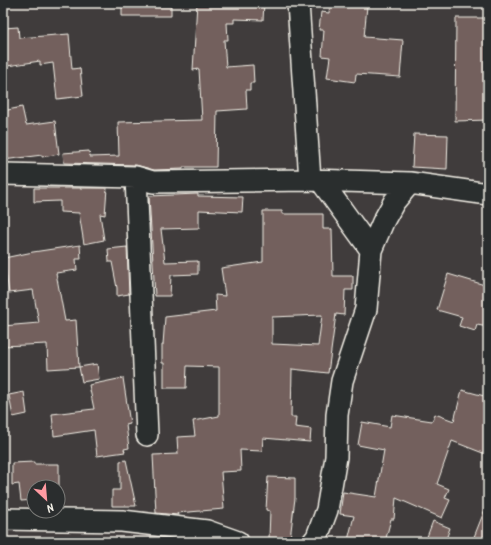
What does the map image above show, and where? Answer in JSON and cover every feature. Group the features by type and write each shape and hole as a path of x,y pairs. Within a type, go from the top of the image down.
{"street":[{"path":"298,3 315,180 372,250"},
{"path":"3,174 136,177 153,182 315,180 410,184 488,194"},
{"path":"136,177 147,435"},
{"path":"313,542 317,536 327,510 336,457 338,415 342,381 366,308 372,250 383,222 394,202 410,184"},
{"path":"3,519 122,520 207,531 238,542"}],"building":[{"path":"122,3 171,3 171,16 122,16"},
{"path":"197,3 264,3 263,20 234,19 234,23 227,23 228,40 224,40 226,67 253,65 254,83 250,83 250,90 246,90 247,109 217,111 216,167 183,167 183,169 154,170 136,165 64,163 63,153 89,151 90,157 119,156 118,122 202,120 199,69 193,70"},
{"path":"330,3 367,6 364,37 403,40 400,77 356,74 355,82 327,78 330,57 322,56 324,30 319,30 321,12 329,13"},
{"path":"456,18 488,18 488,120 455,121"},
{"path":"18,27 19,38 69,34 72,69 80,68 83,96 57,99 53,63 40,65 40,61 7,66 4,28"},
{"path":"22,107 26,125 55,121 59,154 3,160 3,147 6,146 3,132 3,111"},
{"path":"414,134 448,135 447,169 412,167"},
{"path":"34,188 107,188 105,215 100,214 104,240 84,244 79,213 60,212 60,201 34,202"},
{"path":"198,194 198,196 243,197 242,212 199,210 199,228 161,229 165,262 198,261 198,274 171,275 170,296 155,296 149,196"},
{"path":"263,211 282,211 282,214 323,214 323,229 332,229 333,276 353,276 353,290 345,290 344,315 336,314 328,373 292,369 291,417 296,417 295,427 311,429 310,442 263,438 262,451 240,450 241,471 221,472 224,509 177,513 178,515 156,513 153,455 178,454 177,437 195,436 193,421 219,416 219,367 187,366 186,388 164,388 162,345 165,317 216,311 215,295 225,296 221,268 263,262","holes":["322,315 318,346 272,344 272,317"]},
{"path":"80,245 81,259 76,259 77,270 56,273 65,321 76,320 79,367 48,369 47,344 3,346 3,326 39,323 33,290 9,293 4,258"},
{"path":"127,247 129,294 117,296 117,288 112,262 109,262 108,249"},
{"path":"448,274 488,286 488,327 477,325 475,331 459,326 462,317 437,310"},
{"path":"97,364 99,379 82,382 79,367"},
{"path":"123,378 130,424 126,425 129,448 124,449 125,452 97,456 94,430 54,436 52,414 94,409 89,385"},
{"path":"462,390 488,397 488,455 452,441 437,484 449,489 445,498 450,500 442,518 396,498 394,519 391,519 385,542 359,542 348,540 354,516 340,514 343,492 376,497 384,450 358,445 362,422 390,427 392,415 432,421 435,414 454,421"},
{"path":"24,392 27,414 13,417 9,395"},
{"path":"126,460 136,506 112,506 112,490 120,490 120,461"},
{"path":"34,462 34,464 59,464 59,479 26,479 26,501 21,501 19,484 12,485 12,463"},
{"path":"268,477 295,478 295,498 290,539 269,538 270,511 266,510"},
{"path":"487,504 488,542 472,542"},
{"path":"433,521 450,528 445,542 425,542"}]}
